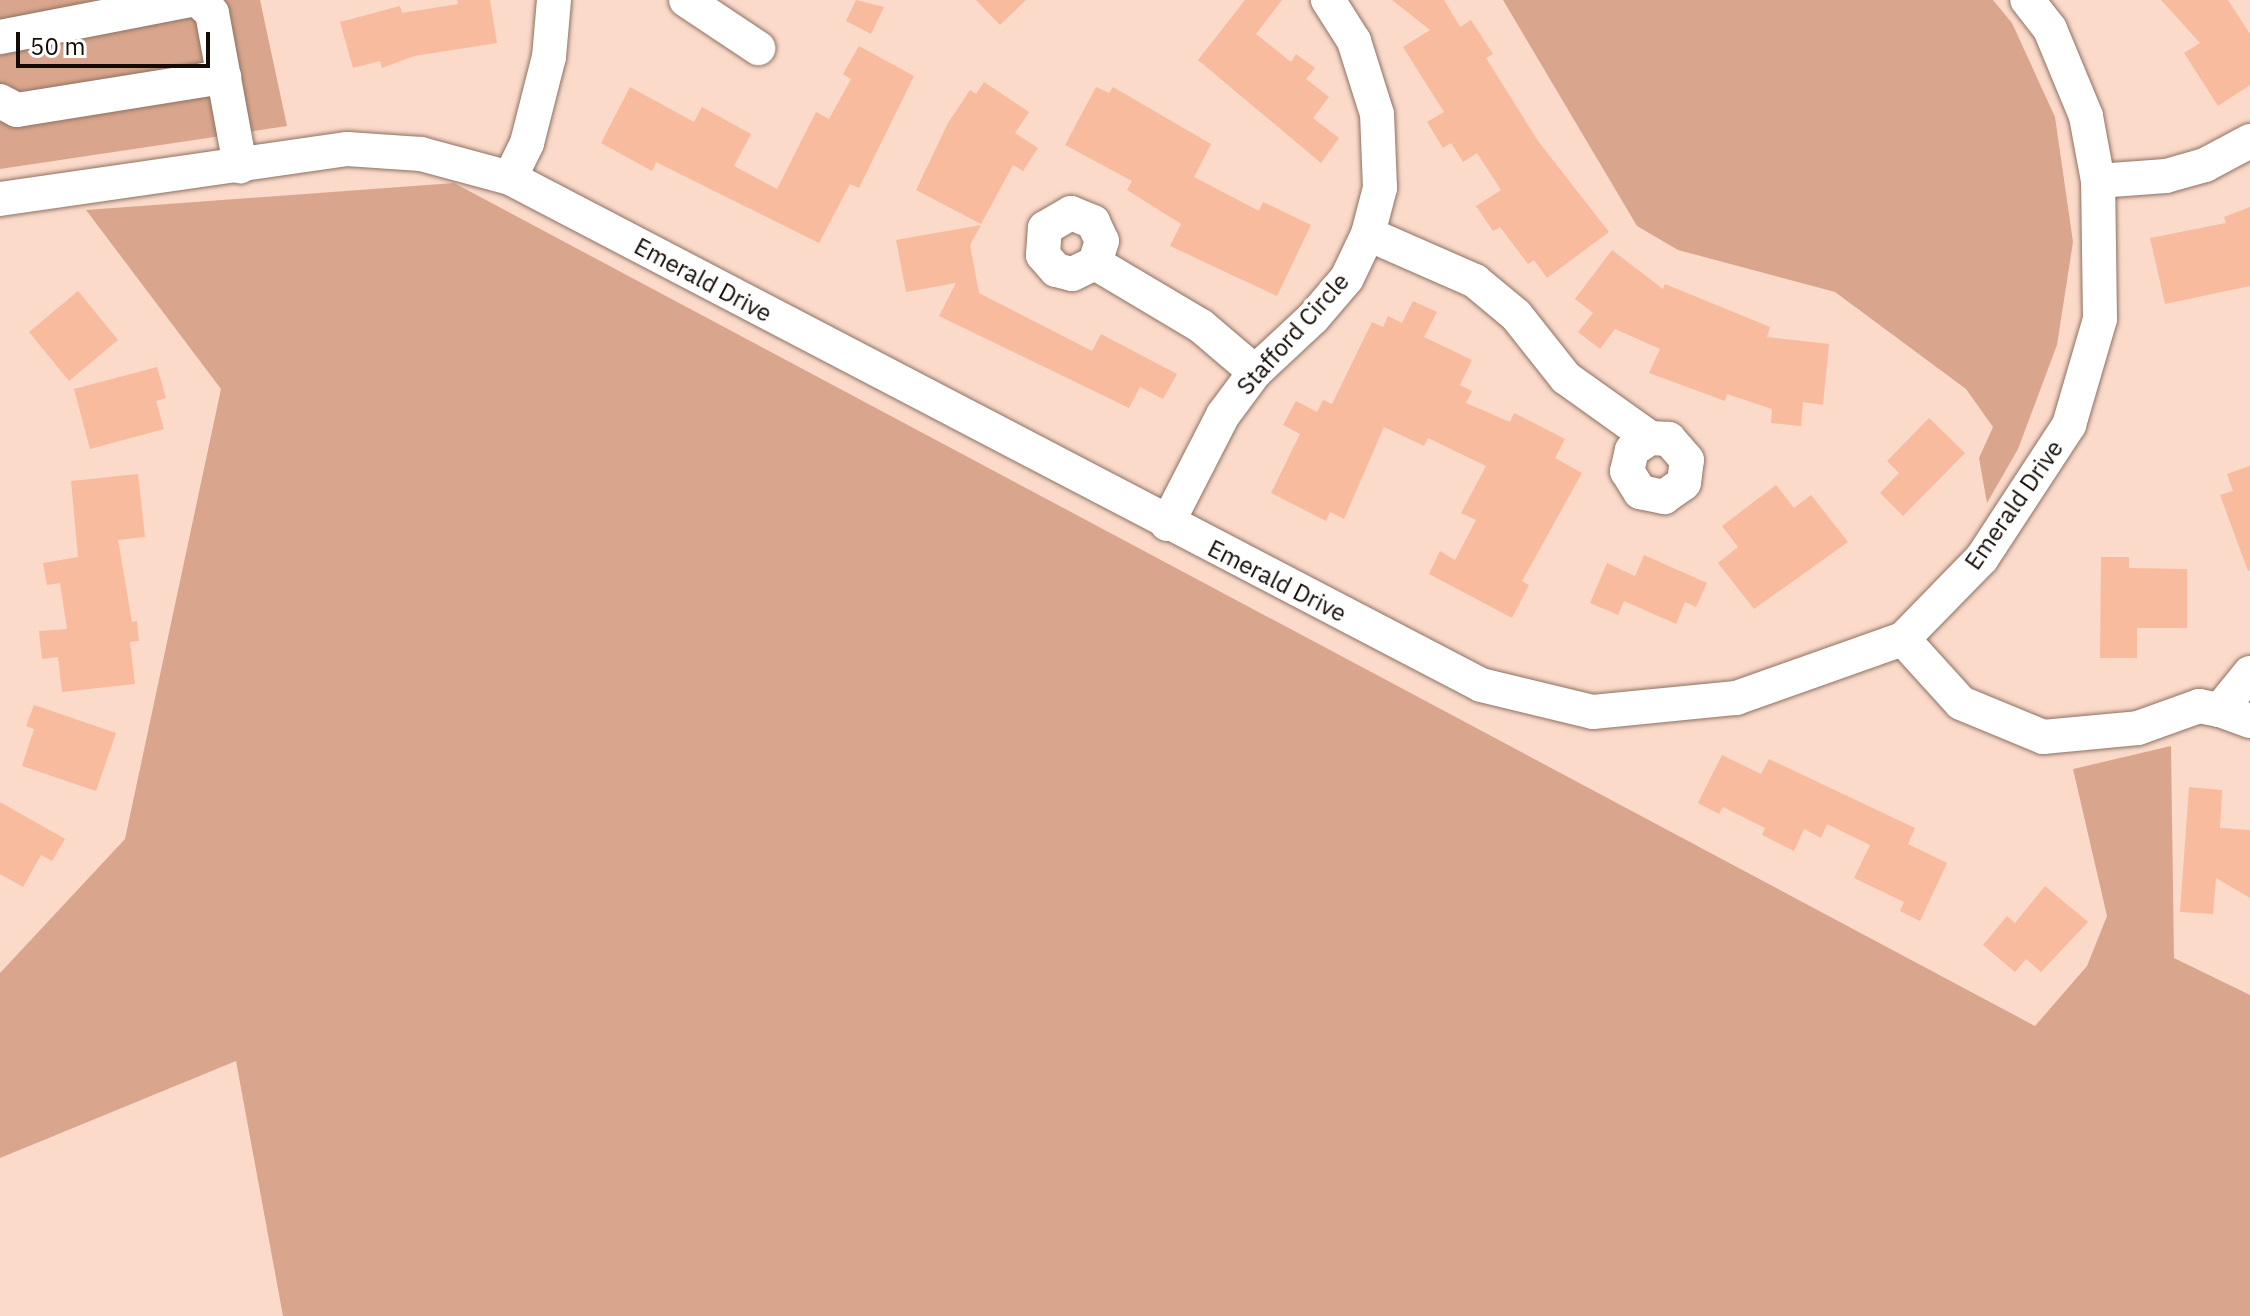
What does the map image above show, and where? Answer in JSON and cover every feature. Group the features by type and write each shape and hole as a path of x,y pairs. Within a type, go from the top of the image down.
{"street":[{"path":"0,37 191,0"},
{"path":"198,0 212,13 240,166"},
{"path":"510,178 527,143 549,57 554,0"},
{"path":"686,0 758,48"},
{"name":"Stafford Circle","path":"1167,524 1196,460 1255,372 1313,318 1347,278 1368,234 1380,188 1377,114 1354,41 1328,0"},
{"name":"Emerald Drive","path":"0,199 347,149 421,154 510,178 1167,524 1481,685 1593,712 1736,698 1903,639 1982,558 2069,425 2100,319 2098,181 2086,116 2050,29 2027,0"},
{"path":"0,101 17,110 224,77"},
{"path":"2098,181 2166,176 2205,165 2250,141"},
{"path":"1368,234 1475,281 1516,315 1566,378 1650,438"},
{"path":"1095,263 1201,326 1255,372"},
{"path":"1903,639 1961,703 2043,737 2138,728 2199,706 2235,715 2250,673"}],"shaded area":[{"path":"0,0 260,0 287,126 0,169"},
{"path":"1503,0 1993,0 2012,23 2055,117 2073,242 2057,345 2018,449 1987,503 1979,458 1993,427 1966,389 1835,292 1678,250 1637,226"},
{"path":"454,183 2035,1026 2087,966 2107,916 2073,769 2171,746 2174,958 2250,995 2250,1316 283,1316 236,1061 0,1158 0,973 125,839 221,389 86,210"}],"building":[{"path":"457,0 490,0 497,43 414,56 382,68 380,61 353,68 340,22 400,6 402,13 458,4"},
{"path":"856,0 884,7 871,34 846,21"},
{"path":"976,0 1026,0 1000,25"},
{"path":"1245,0 1282,0 1256,34 1291,62 1296,54 1315,68 1306,79 1329,97 1313,118 1339,138 1321,163 1198,60"},
{"path":"1392,0 1444,0 1460,27 1471,20 1493,54 1486,58 1538,141 1609,232 1547,278 1534,260 1528,264 1500,227 1493,231 1476,206 1501,190 1477,153 1463,162 1451,143 1443,148 1427,122 1444,112 1403,47 1430,30"},
{"path":"2161,0 2228,0 2250,34 2250,85 2218,106 2184,53 2200,43"},
{"path":"859,46 914,76 859,188 850,184 819,243 656,162 652,171 601,143 630,87 694,122 702,107 751,134 734,166 777,189 816,112 829,119 851,79 843,74"},
{"path":"984,82 1029,112 1015,133 1038,148 1023,171 1013,165 981,224 916,190 948,123 970,90 976,94"},
{"path":"1096,87 1109,93 1113,87 1211,144 1194,177 1259,211 1263,202 1311,225 1277,296 1170,246 1181,224 1127,190 1132,181 1065,145"},
{"path":"2250,207 2250,286 2165,304 2150,238 2226,223 2224,217"},
{"path":"981,225 970,245 979,293 1092,351 1101,334 1177,374 1163,399 1140,387 1129,408 939,316 956,283 906,292 896,240"},
{"path":"1612,250 1663,289 1665,284 1770,327 1767,337 1829,344 1823,405 1803,402 1801,426 1771,423 1772,409 1727,394 1725,401 1649,373 1660,349 1615,329 1600,349 1578,332 1593,313 1575,299"},
{"path":"78,291 118,340 69,381 29,332"},
{"path":"1413,301 1437,312 1424,337 1472,360 1460,385 1472,391 1466,403 1510,422 1514,413 1565,439 1555,458 1582,473 1522,581 1529,585 1512,618 1429,574 1440,551 1455,560 1476,520 1461,513 1486,466 1428,438 1424,446 1384,427 1344,519 1330,512 1326,521 1271,493 1300,434 1283,425 1296,401 1317,412 1323,400 1332,404 1372,322 1383,327 1388,316 1402,323"},
{"path":"157,367 166,398 156,401 164,429 90,449 74,389"},
{"path":"1929,418 1965,453 1903,516 1880,493 1899,473 1887,461"},
{"path":"2250,466 2248,571 2220,495 2233,491 2227,474"},
{"path":"138,474 145,537 118,540 132,622 137,621 139,641 130,642 135,684 62,692 58,657 42,659 39,631 67,629 60,583 47,585 43,563 78,557 71,481"},
{"path":"1776,485 1794,508 1811,495 1848,542 1754,609 1718,563 1738,547 1722,526"},
{"path":"1644,555 1707,583 1696,607 1685,602 1676,624 1624,601 1618,615 1590,603 1607,563 1635,576"},
{"path":"2101,557 2129,557 2129,568 2187,569 2187,628 2137,628 2137,658 2100,658"},
{"path":"34,705 116,733 96,791 22,766 34,729 26,726"},
{"path":"1722,755 1761,774 1769,759 1915,828 1908,844 1947,863 1920,921 1900,911 1904,902 1854,878 1870,845 1827,824 1821,838 1804,829 1794,851 1762,835 1765,828 1723,807 1719,814 1698,803"},
{"path":"2189,787 2222,790 2220,828 2250,830 2250,898 2216,878 2213,914 2180,912"},
{"path":"0,802 65,839 52,861 41,855 23,887 0,874"},
{"path":"2045,886 2088,922 2041,972 2026,959 2015,972 1983,945 2007,916 2015,923"}]}
